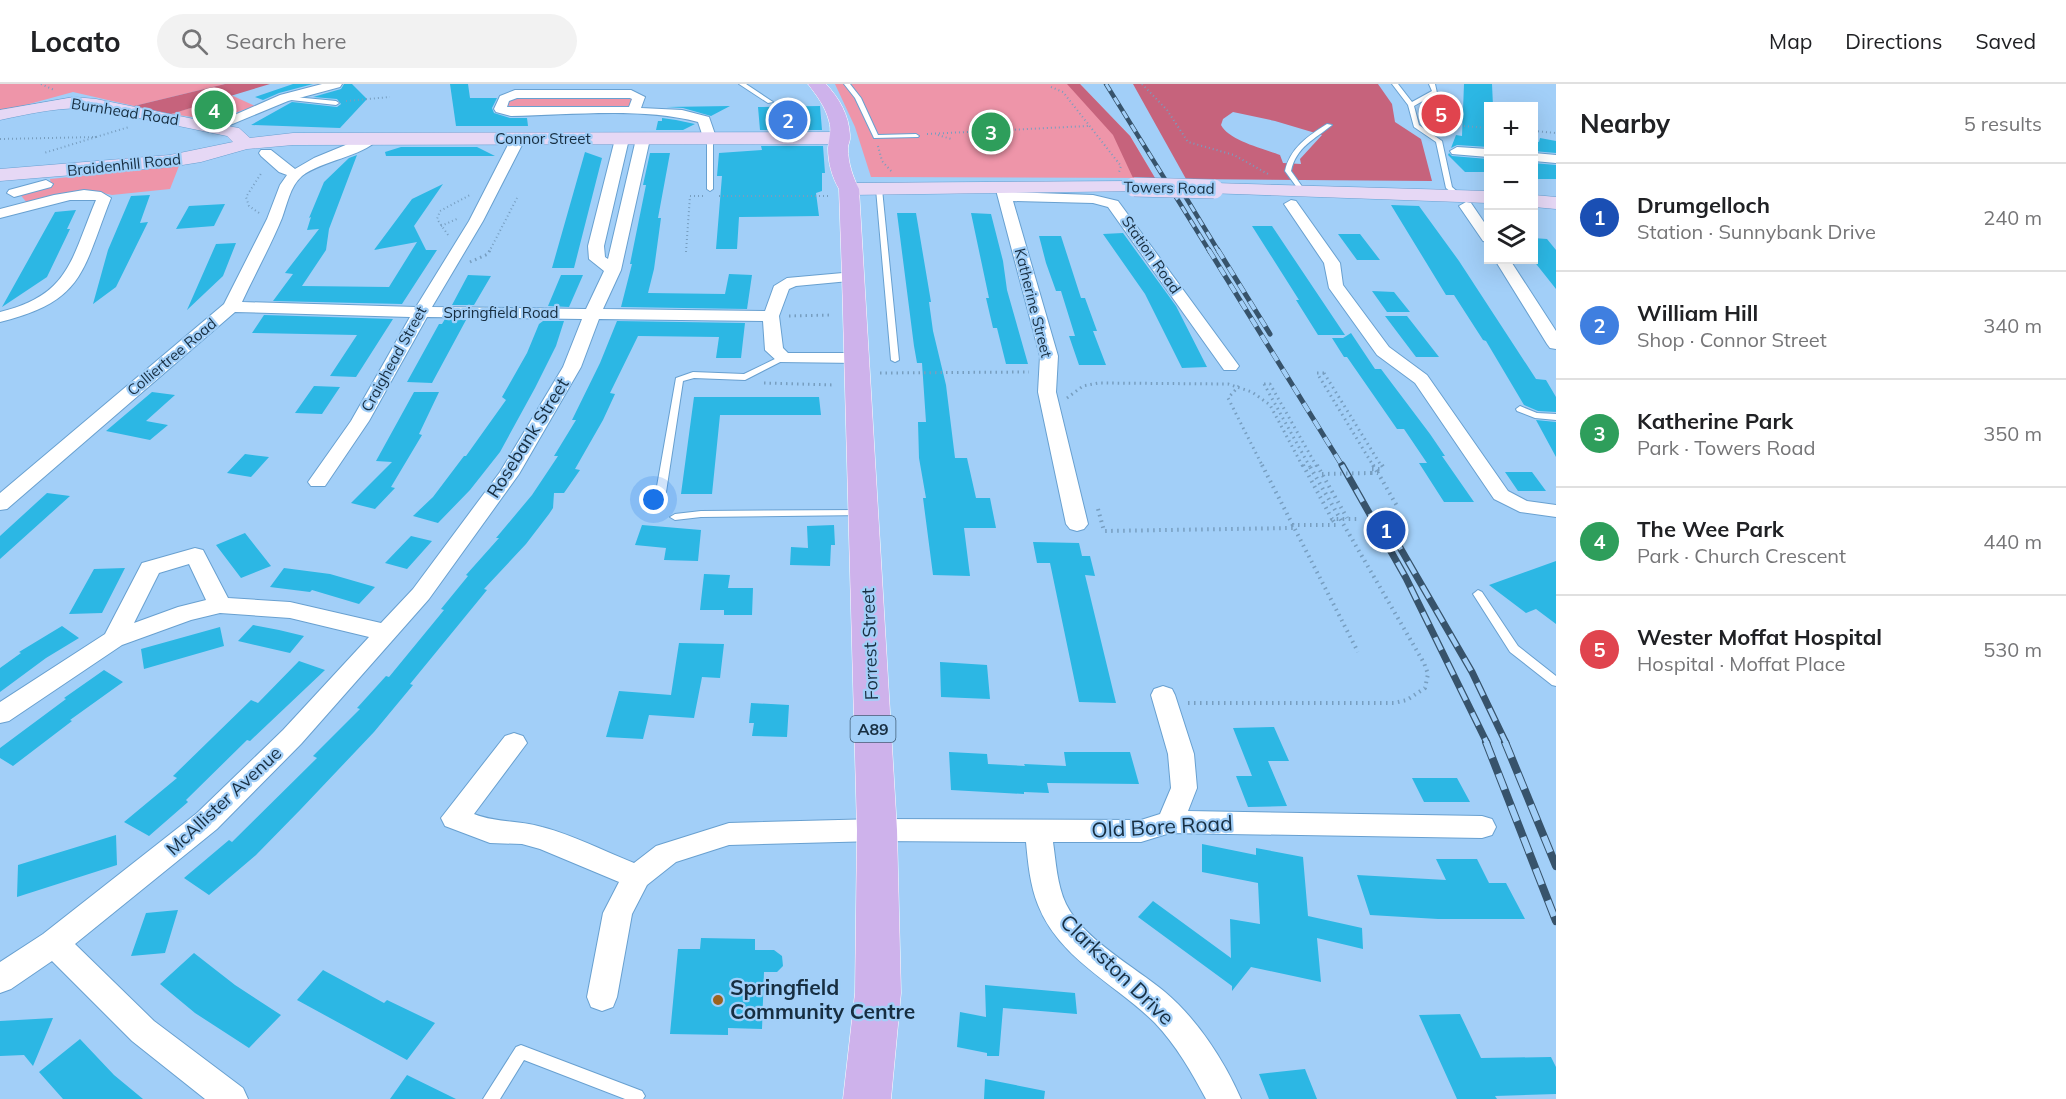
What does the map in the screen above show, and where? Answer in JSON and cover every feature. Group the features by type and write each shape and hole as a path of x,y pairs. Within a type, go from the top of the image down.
{"main road":[{"name":"Forrest Street","path":"817,84 830,98 839,122 841,138 838,147 842,176 849,193 854,277 878,830 878,993 867,1099"},
{"name":"Burnhead Road","path":"0,116 64,103 96,104 233,132 246,144"},
{"name":"Connor Street","path":"246,144 293,139 841,138"},
{"name":"Braidenhill Road","path":"6,183 201,156 246,144"},
{"name":"Towers Road","path":"849,193 879,189 1005,193 1134,187 1462,200 1484,197"},
{"path":"1538,201 1556,203"}],"street":[{"path":"213,127 284,98 336,84"},
{"path":"492,92 509,96 631,94 639,97 634,111"},
{"path":"509,96 504,99 500,109 505,111 634,111 699,117 704,120 710,140"},
{"name":"Craighead Street","path":"318,482 360,421 420,312 476,221 518,139"},
{"path":"276,157 284,169 296,174 319,161 370,140"},
{"path":"613,270 597,259 596,246 622,140"},
{"name":"Rosebank Street","path":"421,594 509,474 572,367 592,314 613,270 643,140"},
{"path":"1466,153 1484,153"},
{"path":"1538,157 1556,159"},
{"name":"Colliertree Road","path":"0,504 231,307 288,185 296,174"},
{"path":"6,183 46,184"},
{"path":"6,183 25,206"},
{"name":"Station Road","path":"1005,193 1093,199 1113,204 1230,366"},
{"name":"Katherine Street","path":"1005,193 1049,357 1047,392 1077,524"},
{"path":"0,214 25,206 93,194 104,198 72,277 66,286 46,300 17,313 0,317"},
{"path":"1298,194 1309,241 1332,263 1335,285 1383,351 1420,379 1501,495 1511,503 1530,509 1556,511"},
{"path":"1462,200 1484,232"},
{"path":"1505,264 1556,344"},
{"path":"854,277 793,280 782,286 771,316 774,350 784,358 858,372"},
{"name":"Springfield Road","path":"231,307 420,312 771,316"},
{"path":"114,639 150,568 195,555 220,605"},
{"name":"McAllister Avenue","path":"0,979 54,943 207,821 292,737 421,594"},
{"path":"0,714 114,639 186,613 220,605 247,605 290,610 387,633"},
{"path":"1165,700 1181,754 1184,788 1170,822"},
{"path":"514,743 455,818 490,832 522,833 545,839 637,878 618,913 602,997"},
{"name":"Old Bore Road","path":"637,878 666,854 729,834 878,830 1141,831 1170,822 1482,827"},
{"name":"Clarkston Drive","path":"1038,830 1046,884 1057,915 1077,938 1169,1016 1210,1074 1224,1099"},
{"path":"54,943 143,1031 231,1099"}],"lane":[{"path":"742,84 770,102"},
{"path":"847,84 858,98 876,137 916,136"},
{"path":"1395,84 1410,105 1416,126 1439,141 1449,188 1462,200"},
{"path":"1410,105 1435,92 1432,84"},
{"path":"284,98 336,103"},
{"path":"1298,194 1288,171 1288,165 1308,139 1329,125"},
{"path":"710,140 710,189"},
{"path":"879,189 895,360"},
{"path":"661,492 679,380 693,375 745,377 784,358"},
{"path":"1520,409 1535,415 1556,417"},
{"path":"675,517 701,514 864,513"},
{"path":"1478,594 1514,650 1556,682"},
{"path":"491,1099 520,1052 637,1096"}],"path":[{"path":"1142,84 1167,110 1188,142 1234,155 1267,173 1298,194"},
{"path":"1051,87 1063,92 1121,166 1118,174"},
{"path":"336,103 362,98 390,97"},
{"path":"916,136 934,133 1088,126"},
{"path":"1464,126 1484,128"},
{"path":"1538,131 1556,133"},
{"path":"934,133 951,139"},
{"path":"0,139 96,137 27,158 6,183"},
{"path":"274,219 249,206 246,198 256,179 276,157"},
{"path":"458,248 437,219 440,211 496,182"},
{"path":"690,196 710,189"},
{"path":"690,196 849,193"},
{"path":"686,252 690,196"},
{"path":"447,266 473,261 488,254 517,198"},
{"path":"771,316 829,315"},
{"path":"754,382 858,372 1048,371"},
{"path":"1372,469 1384,469 1324,373 1317,373 1378,473 1397,506"},
{"path":"1066,405 1066,399 1083,386 1098,383 1239,386 1270,405 1336,525 1104,531 1097,508"},
{"path":"1165,700 1400,703 1425,688 1428,674 1424,663 1264,384 1270,384 1347,518"},
{"path":"1239,386 1228,398 1358,652"},
{"path":"1322,474 1378,473"},
{"path":"1332,519 1359,519"}],"shaded area":[{"path":"0,84 225,84 134,106 73,92 0,112"},
{"path":"225,84 270,84 171,114 134,106"},
{"path":"835,84 1080,84 1130,136 1155,178 871,177 855,127"},
{"path":"1067,84 1080,84 1130,136 1155,178 1133,178 1113,135"},
{"path":"1133,84 1378,84 1392,104 1395,122 1421,139 1432,181 1186,179","holes":["1233,112 1322,135 1300,159 1301,164 1283,163 1280,155 1239,140 1221,125 1223,119"]},
{"path":"231,95 255,106 214,120 171,114"},
{"path":"634,96 632,110 506,110 505,104 511,97"},
{"path":"179,166 170,189 112,195 103,193 28,204 18,192 51,184 50,179"}],"building":[{"path":"293,84 313,84 263,100 255,97"},
{"path":"344,84 352,84 367,99 340,128 251,125 292,102 337,107 341,104 337,99 313,97 341,89"},
{"path":"450,84 468,84 470,98 497,98 492,108 494,113 510,118 527,118 528,126 456,126"},
{"path":"1464,84 1492,84 1493,102 1484,102 1484,147 1457,145 1451,148 1456,135 1462,136"},
{"path":"730,106 711,116 683,108 666,107"},
{"path":"820,106 822,130 760,130 758,107"},
{"path":"662,118 695,124 683,130 656,130 658,121 662,121"},
{"path":"1540,138 1556,141 1556,153 1538,151"},
{"path":"761,146 823,146 825,173 822,173 822,191 816,193 819,216 739,217 737,249 716,249 722,176 717,176 719,153 762,150"},
{"path":"401,147 477,147 495,156 386,156 385,152"},
{"path":"585,152 602,158 574,268 552,268"},
{"path":"650,153 670,153 658,218 661,218 654,269 648,293 725,294 729,274 752,275 747,309 621,307 632,264 630,264"},
{"path":"1449,153 1452,156 1484,159 1484,172 1465,172 1448,155"},
{"path":"357,155 329,229 326,250 302,286 389,287 417,242 374,250 412,199 443,184 414,226 426,250 437,250 402,304 273,301 293,274 285,273 319,229 307,230 311,217 309,218 324,182 349,158"},
{"path":"1538,163 1556,165 1556,179 1538,179"},
{"path":"150,195 140,223 148,222 116,287 93,304 108,250 131,196"},
{"path":"225,204 214,226 176,229 189,206"},
{"path":"1391,205 1419,206 1459,261 1536,379 1546,380 1556,397 1556,412 1538,411 1524,405 1486,341 1483,340 1454,295 1446,295"},
{"path":"76,210 67,229 70,229 47,277 2,307 55,212"},
{"path":"897,213 916,213 931,302 929,302 933,331 946,385 955,458 967,458 976,498 990,498 996,528 964,528 970,576 933,575 923,498 926,498 919,458 918,422 926,422 922,363 917,363 914,346"},
{"path":"971,213 991,214 1003,261 1007,290 1028,364 1006,364 997,328 993,328 986,298 989,298"},
{"path":"1252,226 1272,226 1345,335 1318,335 1296,300 1299,300"},
{"path":"1123,233 1176,306 1207,367 1182,368 1145,294 1103,234"},
{"path":"1338,234 1360,234 1380,260 1357,260"},
{"path":"1039,236 1061,236 1081,298 1085,298 1097,331 1093,331 1106,365 1079,365 1069,336 1075,336 1061,291 1056,291"},
{"path":"1538,238 1547,239 1556,250 1556,289 1536,264 1538,264"},
{"path":"236,243 223,276 187,310 216,244"},
{"path":"468,275 491,276 474,305 452,305"},
{"path":"561,275 583,275 569,307 548,306"},
{"path":"1372,291 1394,292 1410,312 1387,312"},
{"path":"264,315 393,319 356,377 330,376 357,335 252,333"},
{"path":"1385,316 1407,316 1439,357 1416,357"},
{"path":"445,319 466,320 432,383 407,382 439,324 442,324"},
{"path":"543,321 564,321 556,346 500,452 470,490 438,523 413,516 433,497 466,456 506,400 502,397 527,353 539,324"},
{"path":"617,321 745,323 741,358 716,358 719,337 638,336 610,393 615,394 603,420 575,469 580,470 564,493 554,493 553,508 549,514 526,544 484,589 487,590 374,732 256,855 209,895 184,878 229,840 232,842 317,758 313,756 360,709 357,708 386,676 389,677 444,610 441,609 532,495 558,456 554,456 576,420 572,420 600,363"},
{"path":"1351,333 1375,369 1381,369 1430,434 1445,456 1442,456 1474,502 1444,502 1419,463 1427,463 1404,429 1397,429 1332,338 1343,338"},
{"path":"314,386 340,387 322,414 295,413"},
{"path":"152,392 175,395 146,421 168,425 150,440 106,431"},
{"path":"414,392 439,392 419,434 422,435 391,487 395,488 375,509 351,503 392,462 376,461"},
{"path":"694,397 819,397 821,415 720,415 712,494 681,494"},
{"path":"1536,420 1556,422 1556,457"},
{"path":"245,454 269,457 251,477 227,473"},
{"path":"1505,472 1532,472 1546,491 1518,491"},
{"path":"47,493 70,496 0,559 0,536"},
{"path":"642,525 701,530 698,561 664,560 666,548 635,545"},
{"path":"834,525 835,545 831,545 830,566 790,565 791,547 808,548 807,526"},
{"path":"245,533 271,566 241,578 216,545"},
{"path":"411,536 432,541 407,569 385,563"},
{"path":"1033,542 1079,543 1082,556 1090,556 1095,576 1085,575 1116,703 1079,702 1050,563 1037,563"},
{"path":"1556,561 1556,624 1536,609 1526,613 1489,585"},
{"path":"125,568 102,613 69,614 94,569"},
{"path":"284,568 330,574 375,587 359,604 312,590 310,592 270,587"},
{"path":"704,574 730,575 728,588 753,588 752,615 724,615 724,610 700,610"},
{"path":"253,625 304,636 290,653 238,641"},
{"path":"62,626 79,638 46,658 0,692 0,668 21,653 19,652"},
{"path":"220,627 224,646 144,669 141,649"},
{"path":"679,643 724,644 720,678 702,677 694,718 649,715 643,739 606,737 619,691 671,695"},
{"path":"299,661 325,670 250,741 247,740 186,800 188,802 149,836 124,822 177,778 173,776 251,700 258,703"},
{"path":"940,662 987,665 990,699 941,697"},
{"path":"104,670 123,682 70,720 72,721 13,766 0,758 0,748"},
{"path":"751,703 789,705 787,737 752,736 754,723 749,723"},
{"path":"1274,727 1289,761 1268,761 1287,806 1248,807 1236,776 1252,776 1233,728"},
{"path":"949,752 987,754 988,764 1066,766 1064,752 1130,752 1139,784 1047,783 1049,793 1024,792 1024,794 951,790"},
{"path":"1412,778 1457,778 1470,802 1424,802"},
{"path":"116,835 117,865 17,897 18,865"},
{"path":"1202,844 1256,855 1256,848 1303,857 1308,916 1362,928 1363,949 1317,938 1321,982 1251,967 1232,991 1232,986 1138,917 1153,901 1231,958 1230,919 1260,924 1258,883 1202,872"},
{"path":"1436,859 1477,859 1489,883 1506,883 1525,919 1438,919 1370,915 1357,875 1446,880"},
{"path":"178,910 165,953 131,956 146,913"},
{"name":"Springfield Community Centre","path":"701,938 755,939 755,950 774,950 782,956 783,966 777,972 764,972 762,1029 728,1028 728,1035 670,1034 678,949 700,949"},
{"path":"194,953 235,985 281,1015 249,1048 195,1013 160,984"},
{"path":"323,970 384,1003 387,1000 435,1023 407,1060 297,1000"},
{"path":"985,985 1075,993 1077,1014 1003,1008 999,1056 987,1056 987,1053 957,1047 960,1012 986,1017"},
{"path":"1460,1014 1481,1058 1551,1057 1556,1067 1556,1094 1495,1096 1497,1099 1457,1099 1419,1015"},
{"path":"53,1018 33,1066 24,1055 0,1056 0,1021"},
{"path":"80,1039 114,1075 143,1099 63,1099 39,1072"},
{"path":"1305,1069 1317,1099 1269,1099 1259,1074"},
{"path":"407,1075 456,1099 390,1099"},
{"path":"985,1079 1045,1091 1044,1099 984,1099"}],"railway":[{"path":"1106,84 1210,252"},
{"path":"1182,191 1219,252"},
{"path":"1209,250 1343,467"},
{"path":"1218,250 1270,334"},
{"path":"1342,465 1406,578 1487,743"},
{"path":"1380,513 1472,672 1506,743"},
{"path":"1486,742 1556,921"},
{"path":"1505,742 1556,866"}],"place":[{"name":"The Wee Park","path":"214,110"},
{"name":"Wester Moffat Hospital","path":"1441,114"},
{"name":"William Hill","path":"788,120"},
{"name":"Katherine Park","path":"991,132"},
{"name":"Drumgelloch","path":"1386,530"},
{"name":"Springfield Community Centre","path":"718,1000"}]}
